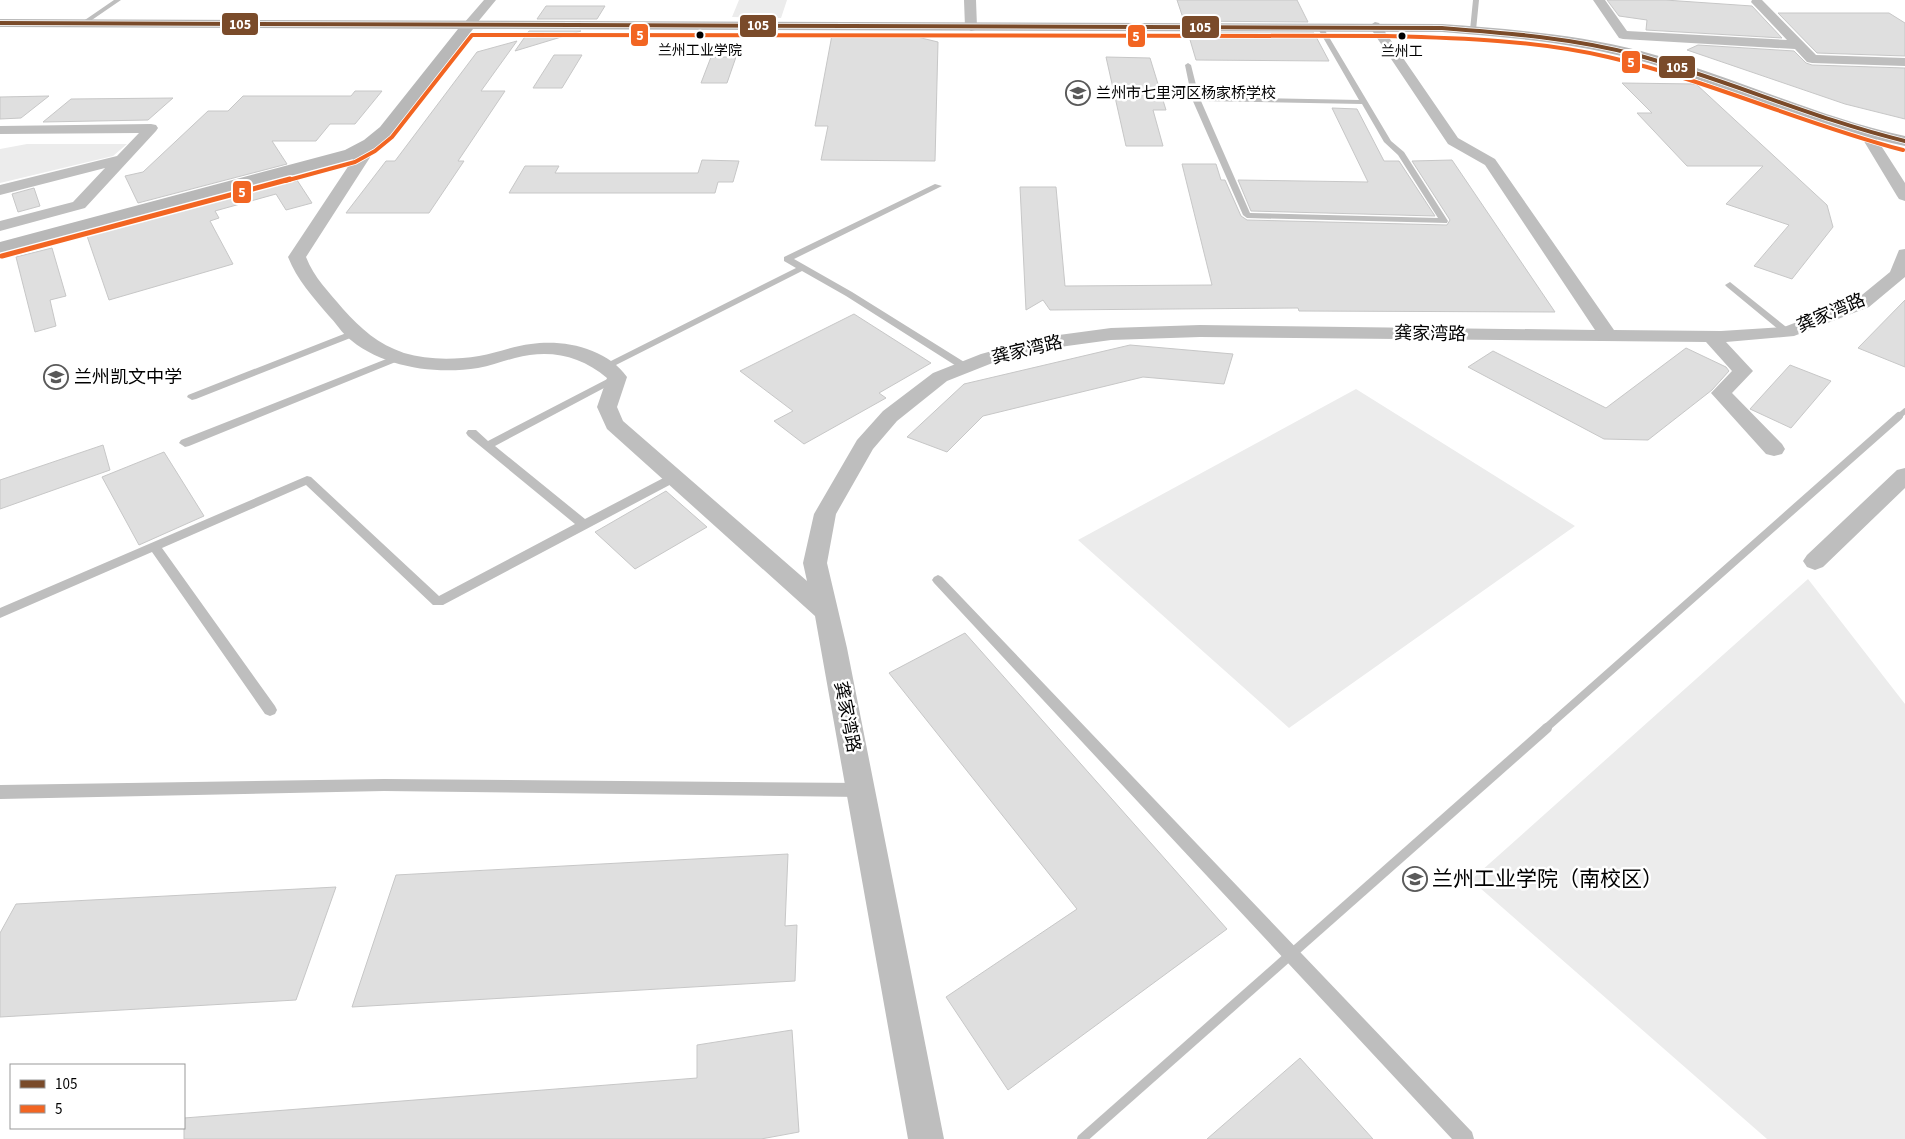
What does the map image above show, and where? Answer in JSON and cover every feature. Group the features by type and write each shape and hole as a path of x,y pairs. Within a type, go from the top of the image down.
{"main road":[{"path":"0,23 421,24 468,26 1375,26 1473,30 1570,41 1638,55 1737,88 1803,114 1866,133 1905,141"},
{"path":"0,34 412,34 468,26"},
{"path":"0,248 351,154 370,144 386,131 468,26"}],"street":[{"path":"468,26 490,0"},
{"path":"970,0 971,26"},
{"path":"1599,0 1623,35 1799,45"},
{"path":"1757,2 1812,59 1905,62"},
{"path":"1375,26 1453,141 1490,162 1609,336"},
{"path":"0,130 151,128 79,205 0,226"},
{"path":"1866,133 1905,196"},
{"path":"370,144 360,164 309,235 297,257 302,273 354,333 377,348 399,357 440,365 480,362 518,352 550,347 577,351 612,371 607,407 614,424 826,612"},
{"path":"0,190 122,159"},
{"path":"79,205 89,224"},
{"name":"龚家湾路","path":"926,1139 861,790 815,563 825,514 864,445 890,416 940,376 988,358 1044,343 1111,334 1209,332 1710,336 1786,332 1863,303 1898,274 1905,254"},
{"path":"1710,336 1743,371 1721,393 1774,449"},
{"path":"1815,561 1905,475"}],"lane":[{"path":"84,23 118,0"},
{"path":"1473,30 1476,0"},
{"path":"1188,65 1196,99 1247,216 1444,221 1400,154 1388,142 1320,26"},
{"path":"1196,99 1364,102"},
{"path":"938,186 787,259 849,294 966,367"},
{"path":"487,446 612,371 802,268"},
{"path":"1730,285 1786,332"},
{"path":"192,397 354,333"},
{"path":"185,443 399,357"},
{"path":"472,433 584,525"},
{"path":"0,613 307,480 438,602 675,477"},
{"path":"154,546 270,710"},
{"path":"938,580 1465,1139"},
{"path":"0,792 384,785 861,790"}],"shaded area":[{"path":"739,0 787,0 781,18 732,17"},
{"path":"27,144 127,144 113,156 0,183 0,149"},
{"path":"1356,389 1575,526 1289,728 1078,540"},
{"path":"1808,579 1905,704 1905,1139 1767,1139 1471,880"}],"building":[{"path":"1177,0 1297,0 1308,22 1184,21"},
{"path":"1607,0 1665,0 1752,6 1782,38 1646,30 1647,20 1619,16"},
{"path":"546,6 605,6 597,19 537,19"},
{"path":"1778,13 1889,13 1905,23 1905,56 1817,53"},
{"path":"529,31 581,31 515,51"},
{"path":"1188,33 1314,33 1329,61 1196,60"},
{"path":"832,35 909,35 938,42 935,161 821,160 828,126 815,126"},
{"path":"517,41 481,91 505,91 458,161 464,161 429,213 346,213 386,161 395,161 477,52"},
{"path":"1698,45 1794,51 1806,63 1812,65 1905,68 1905,119 1845,104 1687,50"},
{"path":"554,55 582,55 562,88 533,88"},
{"path":"711,57 736,57 727,83 701,83"},
{"path":"1106,57 1150,58 1166,110 1153,110 1163,146 1126,146"},
{"path":"1622,83 1696,84 1827,205 1833,227 1792,279 1754,266 1789,225 1726,204 1763,166 1687,166 1637,113 1652,113"},
{"path":"355,91 382,91 355,124 330,124 316,141 272,141 287,164 138,203 125,176 143,172 208,111 228,111 243,96 351,96"},
{"path":"49,96 21,118 0,119 0,97"},
{"path":"173,98 148,120 43,122 71,99"},
{"path":"1332,108 1357,109 1384,161 1399,161 1435,216 1251,211 1238,180 1368,182"},
{"path":"702,160 739,161 733,182 718,182 715,193 509,193 525,166 559,166 555,173 698,173"},
{"path":"1452,160 1555,312 1299,311 1298,308 1050,310 1043,300 1026,310 1020,187 1056,187 1065,286 1212,285 1182,164 1216,164 1221,180 1225,180 1241,216 1247,220 1447,225 1450,220 1412,161"},
{"path":"295,177 312,203 286,210 276,194 215,211 219,218 210,221 233,264 109,300 87,236 146,220 145,217"},
{"path":"34,188 40,206 18,212 12,194"},
{"path":"52,248 66,296 50,300 56,326 35,332 16,257"},
{"path":"1905,300 1905,367 1858,348"},
{"path":"854,314 931,363 879,393 886,398 804,444 774,421 793,411 740,371"},
{"path":"1130,345 1233,354 1224,384 1143,377 983,416 947,452 907,437 964,384"},
{"path":"1686,348 1726,367 1729,371 1712,390 1648,440 1604,439 1468,367 1493,351 1606,408"},
{"path":"1790,365 1831,381 1791,428 1750,409"},
{"path":"103,445 110,470 0,509 0,480"},
{"path":"164,452 204,516 139,545 102,477"},
{"path":"666,491 707,527 635,569 595,532"},
{"path":"965,633 1227,929 1008,1090 946,997 1077,909 889,673"},
{"path":"788,854 785,926 797,925 795,981 352,1007 396,875"},
{"path":"336,887 296,1000 0,1017 0,933 16,904"},
{"path":"792,1030 799,1132 761,1139 184,1139 185,1118 697,1078 697,1045"},
{"path":"1300,1058 1373,1139 1207,1139"}],"waterway":[{"path":"1898,417 1905,411"},
{"path":"1545,729 1899,416"},
{"path":"1082,1139 1547,728"}],"transit line":[{"name":"105","path":"0,23 1442,28 1540,37 1613,49 1671,65 1837,123 1905,141"},
{"name":"5","path":"2,256 355,162 375,151 392,137 472,35 1386,36 1513,42 1575,50 1637,64 1704,85 1835,131 1903,150"}],"place":[{"name":"兰州工业学院","path":"700,35"},
{"name":"兰州工","path":"1402,36"},
{"name":"兰州市七里河区杨家桥学校","path":"1078,93"},
{"name":"兰州凯文中学","path":"56,377"},
{"name":"兰州工业学院（南校区）","path":"1415,879"}]}
